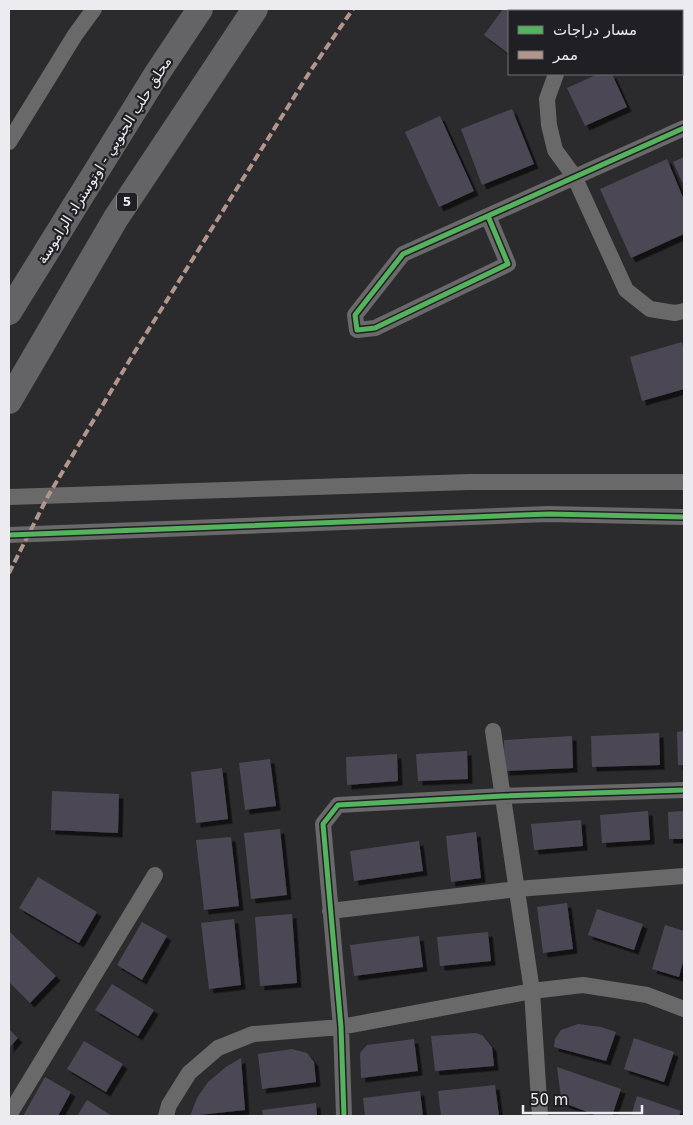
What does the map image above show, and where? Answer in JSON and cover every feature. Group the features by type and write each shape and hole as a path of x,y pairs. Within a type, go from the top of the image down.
{"highway":[{"name":"محلق حلب الجنوبي - اوتوستراد الراموسة","path":"9,312 156,75 200,9"},
{"name":"5","path":"9,400 116,218 255,9"}],"street":[{"path":"9,142 75,34 94,9"},
{"path":"556,75 547,99 549,125 555,150 574,176 626,290 650,309 675,313 684,311"},
{"path":"488,216 508,264 375,328 357,330 355,315 403,254 684,128"},
{"path":"9,497 469,482 684,482"},
{"path":"9,535 549,514 684,517"},
{"path":"493,731 532,991 540,1116"},
{"path":"344,1116 341,1027 322,824 338,805 503,796 684,790"},
{"path":"9,1115 155,875"},
{"path":"330,911 517,889 684,876"},
{"path":"166,1116 169,1105 189,1073 218,1048 253,1034 341,1027 532,991 583,985 647,995 684,1009"}],"building":[{"path":"503,9 555,10 508,10 508,53 484,35"},
{"path":"596,75 612,75 627,107 585,126 567,88"},
{"path":"512,109 534,164 482,185 461,129"},
{"path":"440,116 474,191 439,207 405,132"},
{"path":"684,157 684,186 673,162"},
{"path":"667,159 684,200 684,234 631,258 600,189"},
{"path":"682,342 684,351 684,389 642,401 630,357"},
{"path":"684,731 684,765 678,765 677,732"},
{"path":"659,733 660,765 592,767 591,736"},
{"path":"572,736 573,768 505,771 504,740"},
{"path":"467,751 468,779 418,781 416,754"},
{"path":"397,754 398,781 347,785 346,757"},
{"path":"270,759 276,806 245,810 239,763"},
{"path":"222,768 228,819 196,823 191,772"},
{"path":"52,791 119,794 118,833 51,830"},
{"path":"648,811 650,840 602,843 600,815"},
{"path":"684,811 684,839 669,839 668,812"},
{"path":"581,820 583,846 534,850 531,824"},
{"path":"280,829 287,895 251,899 244,833"},
{"path":"476,832 481,878 451,882 446,836"},
{"path":"231,837 239,906 204,910 196,840"},
{"path":"419,841 423,871 354,881 350,851"},
{"path":"38,877 97,912 79,943 19,908"},
{"path":"567,903 573,949 543,953 537,907"},
{"path":"597,909 643,924 634,950 588,935"},
{"path":"292,914 297,983 260,986 255,917"},
{"path":"234,919 241,985 209,989 201,923"},
{"path":"142,922 167,936 142,980 117,965"},
{"path":"665,925 684,931 684,958 679,977 652,969"},
{"path":"9,931 56,976 30,1003 9,982"},
{"path":"488,932 491,961 440,966 437,937"},
{"path":"419,936 423,967 354,976 350,945"},
{"path":"112,984 154,1010 138,1036 95,1010"},
{"path":"578,1024 601,1027 616,1032 606,1061 554,1047 555,1039 561,1030"},
{"path":"9,1029 18,1038 9,1048"},
{"path":"476,1033 482,1035 492,1047 494,1066 435,1071 431,1036"},
{"path":"634,1038 674,1052 664,1082 624,1069"},
{"path":"414,1039 418,1071 361,1078 360,1053 367,1045"},
{"path":"84,1041 123,1064 106,1092 67,1069"},
{"path":"292,1049 307,1053 314,1062 316,1082 262,1089 258,1054"},
{"path":"241,1058 245,1110 190,1116 197,1098 208,1082 226,1067"},
{"path":"557,1067 621,1089 612,1116 598,1116 564,1103 561,1098"},
{"path":"45,1077 71,1092 58,1116 23,1116"},
{"path":"495,1085 499,1116 441,1116 438,1091"},
{"path":"420,1091 423,1116 365,1116 363,1098"},
{"path":"637,1096 681,1111 679,1116 631,1116"},
{"path":"87,1100 112,1116 77,1116"},
{"path":"316,1103 317,1116 263,1116 262,1110"}],"marked path":[{"path":"9,573 48,496 134,353 311,70 353,9"}],"cycle path":[{"path":"488,216 508,264 375,328 357,330 355,315 403,254 684,128"},
{"path":"9,535 549,514 684,517"},
{"path":"344,1116 341,1027 323,824 338,805 503,796 684,790"}]}
